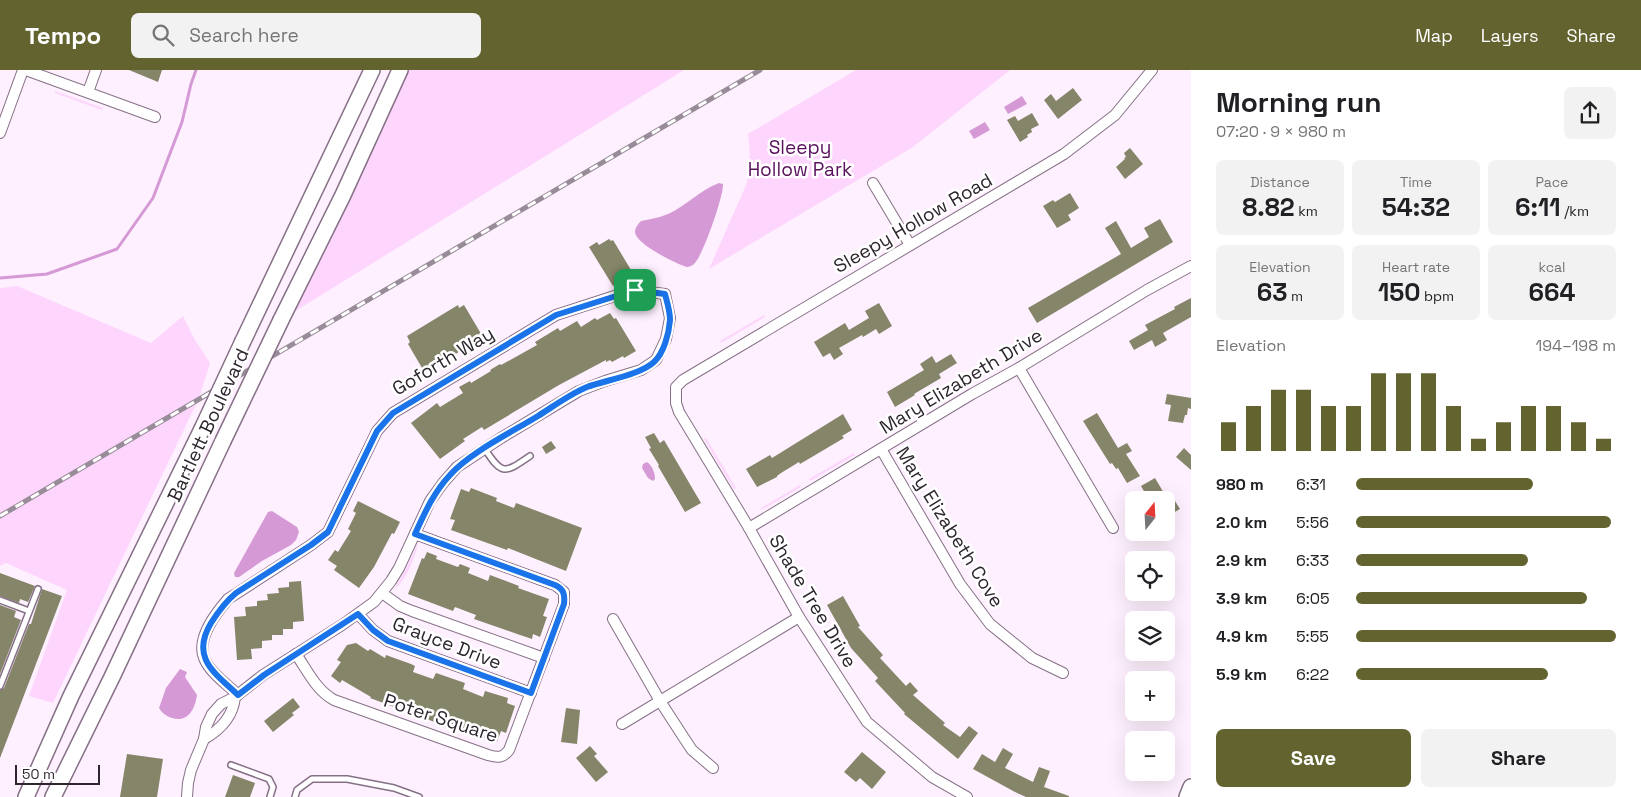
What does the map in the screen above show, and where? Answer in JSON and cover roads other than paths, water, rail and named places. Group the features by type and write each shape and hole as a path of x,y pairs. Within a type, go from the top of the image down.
{"main road":[{"name":"Bartlett Boulevard","path":"26,797 71,696 202,429 242,341 372,70"},
{"name":"Bartlett Boulevard","path":"53,797 281,320 343,195 400,70"},
{"path":"1188,797 1191,787"}],"street":[{"path":"0,133 24,70 155,116"},
{"path":"88,92 96,70"},
{"name":"Sleepy Hollow Road","path":"676,387 683,380 1063,155 1115,115 1152,70"},
{"path":"873,183 910,245"},
{"name":"Mary Elizabeth Drive","path":"750,528 1147,290 1191,266"},
{"name":"Goforth Way","path":"237,696 212,670 204,658 202,644 208,628 228,599 328,532 377,431 393,413 556,315 633,290 665,294 670,318 666,339 656,360 641,370 579,391 484,448"},
{"path":"1019,368 1113,528"},
{"name":"Shade Tree Drive","path":"676,387 676,403 679,412 750,528 800,617 867,722 932,777 967,797"},
{"path":"187,797 191,770 212,714 221,704 237,696 257,679 358,614 382,593 399,568 430,501 457,467 484,448"},
{"name":"Mary Elizabeth Cove","path":"882,449 960,584 990,624 1032,658 1063,673"},
{"name":"Poter Square","path":"296,654 318,686 328,696 344,704 496,757 500,757 509,750 564,604 565,598 562,589 415,534"},
{"name":"Grayce Drive","path":"382,593 406,608 544,658"},
{"name":"Grayce Drive","path":"358,614 373,630 388,641 531,693"},
{"path":"622,724 800,617"},
{"path":"612,619 660,701 692,750 714,768"},
{"path":"204,739 223,725 232,712 237,696"}],"lane":[{"path":"484,448 494,463 507,470 512,469 530,456"},
{"path":"0,686 38,588"},
{"path":"0,600 29,611"},
{"path":"231,765 269,779 274,787 270,797"},
{"path":"295,797 297,790 312,780 348,779 394,788 419,797"}],"waterway":[{"path":"0,278 47,274 117,249 153,198 182,122 196,70"}],"railway":[{"path":"0,516 760,70"}],"park label":[{"name":"Sleepy Hollow Park","path":"800,158"}]}
